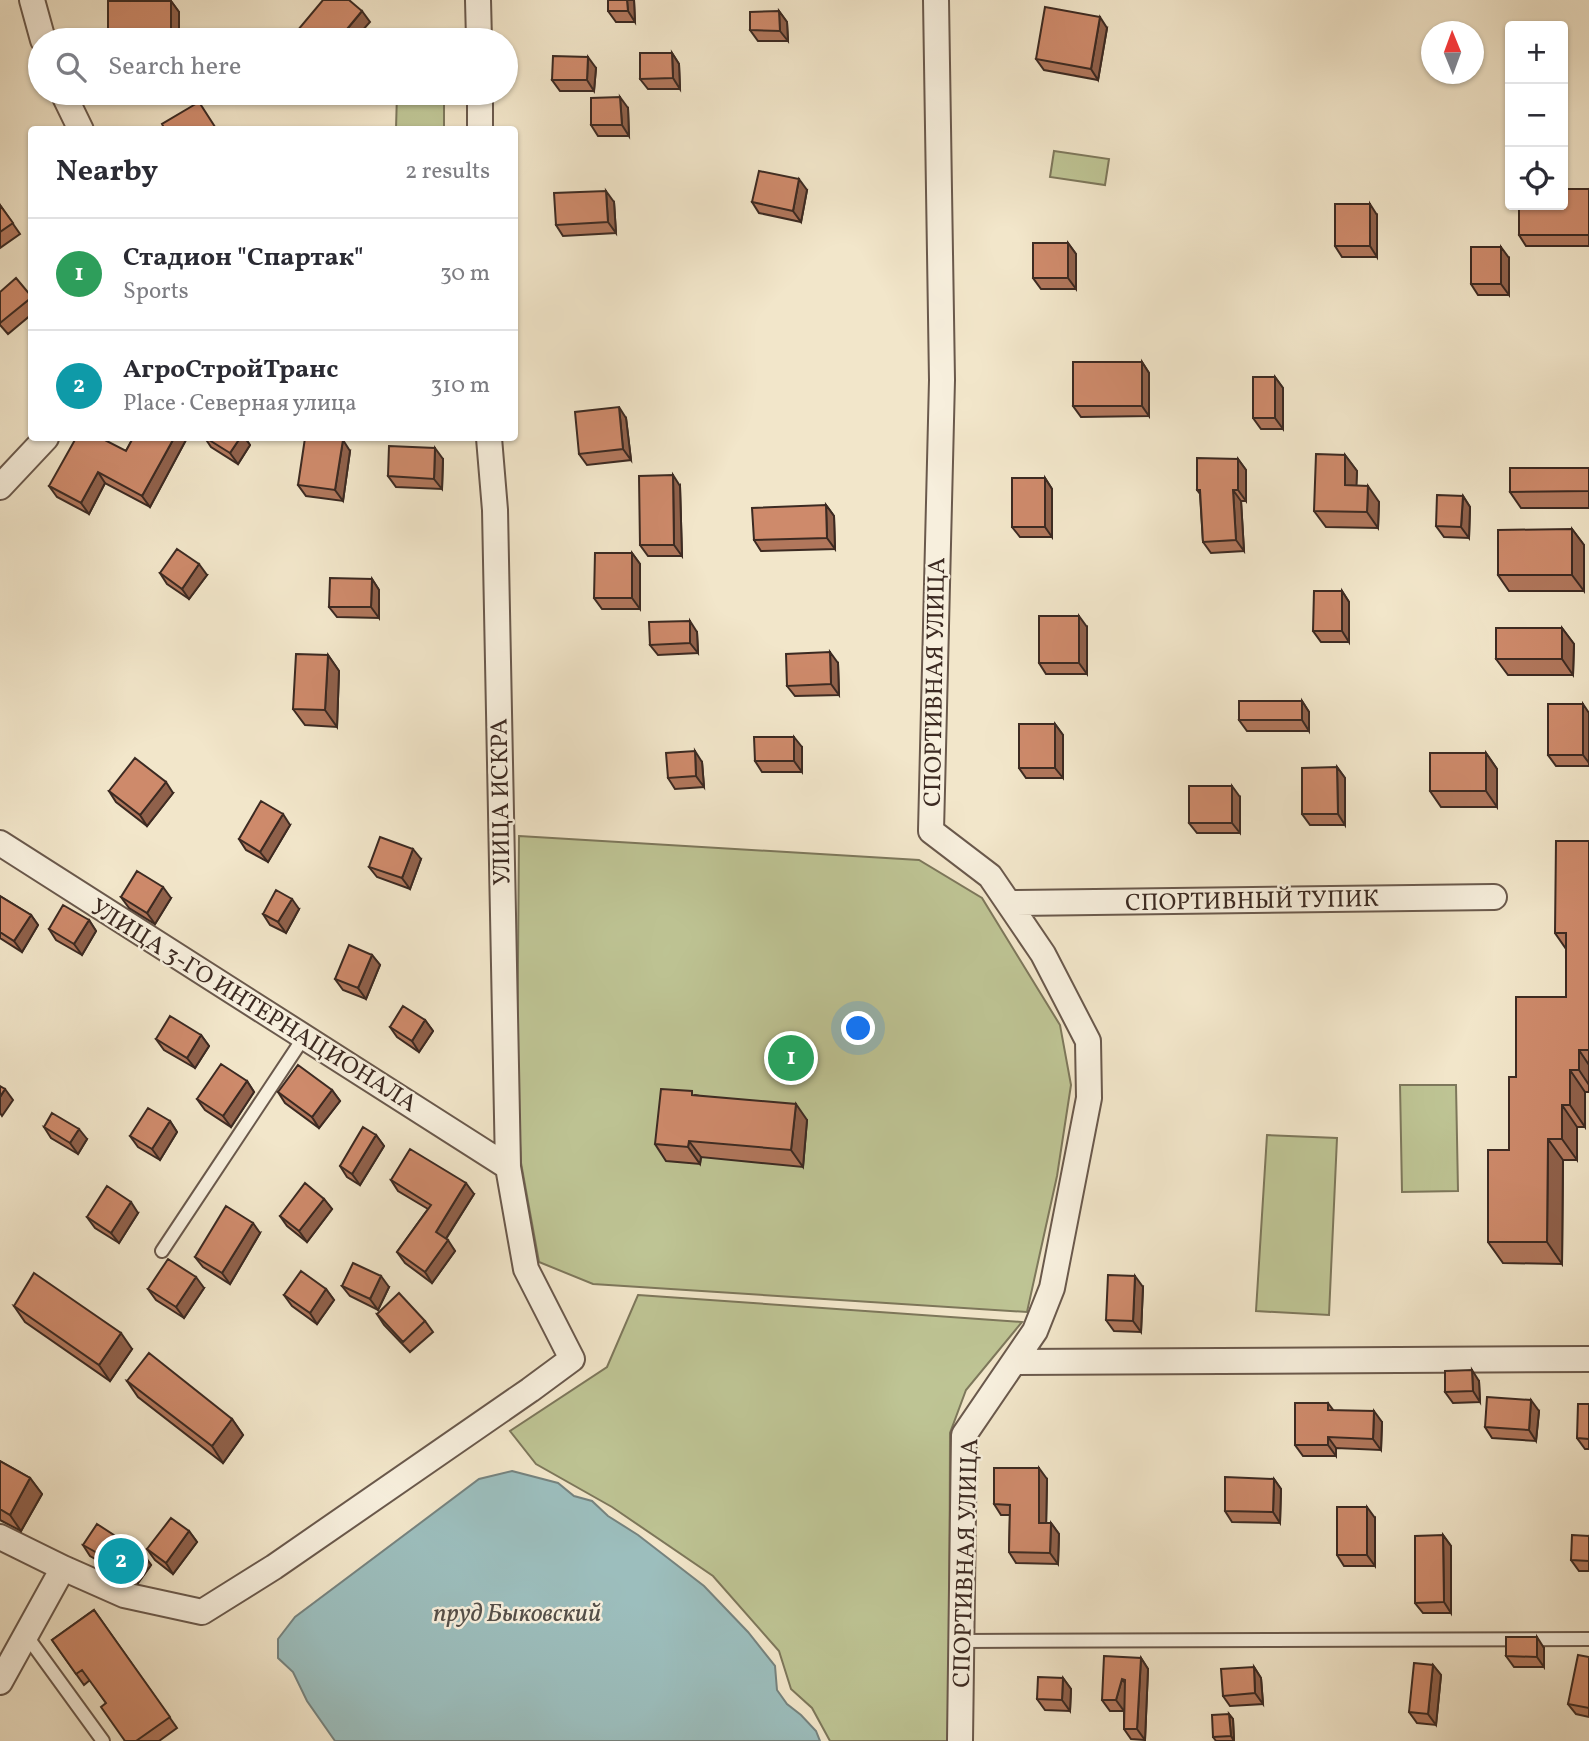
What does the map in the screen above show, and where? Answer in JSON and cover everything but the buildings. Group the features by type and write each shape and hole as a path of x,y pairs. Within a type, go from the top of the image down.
{"street":[{"path":"32,0 40,28"},
{"path":"478,0 479,28"},
{"name":"СПОРТИВНАЯ УЛИЦА","path":"936,0 942,380 931,831 990,876 1043,954 1088,1041 1089,1098 1052,1288 1035,1331 964,1435 960,1741"},
{"path":"69,105 79,126"},
{"path":"480,105 480,126"},
{"path":"0,487 43,441"},
{"name":"УЛИЦА ИСКРА","path":"63,1568 124,1595 202,1612 274,1567 572,1359 526,1269 508,1167 495,510 489,441"},
{"name":"УЛИЦА 3-ГО ИНТЕРНАЦИОНАЛА","path":"0,843 508,1167"},
{"name":"СПОРТИВНЫЙ ТУПИК","path":"1009,903 1494,897"},
{"path":"1014,1362 1589,1359"},
{"path":"0,1537 63,1568 0,1682"}],"lane":[{"path":"162,1251 304,1037"},
{"path":"26,1634 103,1741"},
{"path":"962,1641 1589,1639"}],"green space":[{"path":"397,105 444,105 444,126 396,126"},
{"path":"1054,151 1109,159 1105,185 1050,177"},
{"path":"519,836 919,860 982,898 1060,1025 1071,1085 1057,1176 1027,1312 593,1284 539,1262 521,1163 517,1085"},
{"path":"1400,1085 1456,1085 1458,1191 1402,1192"},
{"path":"1267,1135 1337,1138 1329,1315 1256,1311"},
{"path":"638,1295 1022,1322 966,1390 950,1433 949,1741 830,1741 812,1708 791,1689 779,1651 713,1576 612,1507 536,1464 510,1431 607,1367"}],"water":[{"name":"пруд Быковский","path":"512,1471 558,1483 574,1496 592,1501 608,1516 638,1535 704,1586 748,1632 775,1666 777,1690 787,1704 816,1731 820,1741 335,1741 307,1701 293,1672 278,1658 278,1639 295,1617 479,1479"}],"place":[{"name":"Стадион \"Спартак\"","path":"791,1058"},
{"name":"АгроСтройТранс","path":"121,1561"}]}
